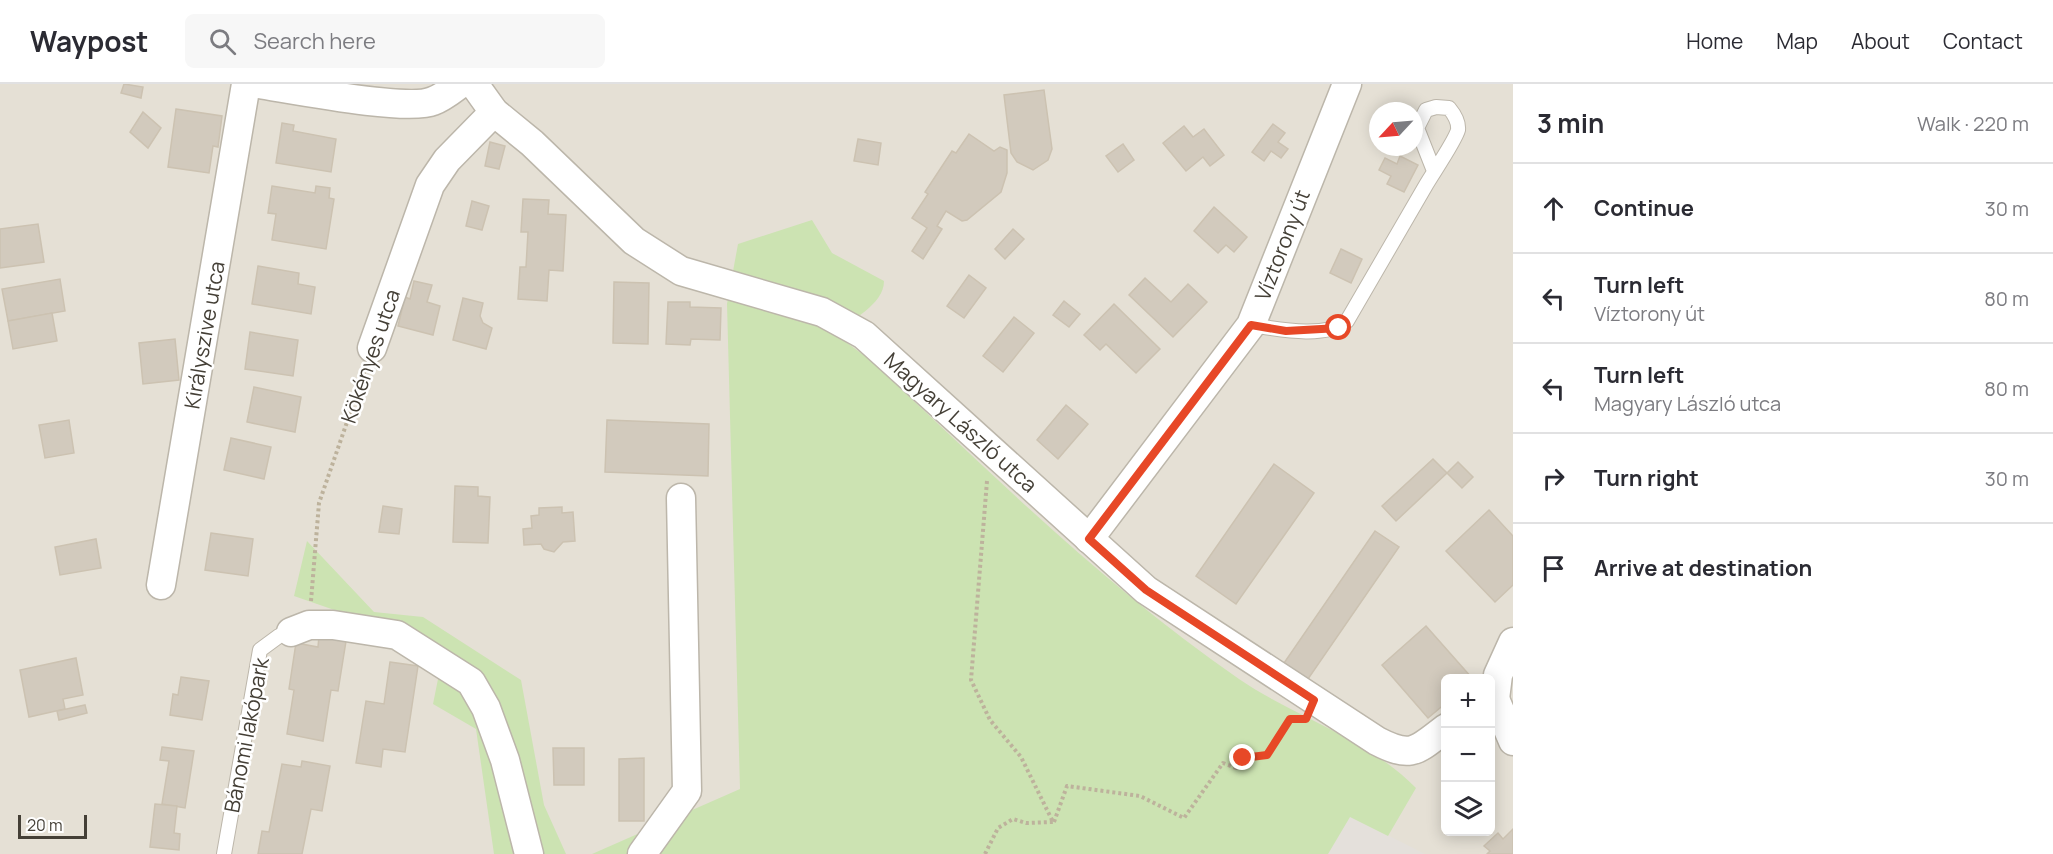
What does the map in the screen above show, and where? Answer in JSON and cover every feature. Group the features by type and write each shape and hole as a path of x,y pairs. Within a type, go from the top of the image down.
{"street":[{"name":"Királyszive utca","path":"161,585 246,84"},
{"path":"258,84 419,104 432,102 460,84"},
{"name":"Magyary László utca","path":"474,84 494,112 532,142 633,241 681,271 822,312 864,335 1146,590 1397,752 1416,751 1441,732"},
{"name":"Víztorony út","path":"1089,539 1251,325 1347,84"},
{"name":"Kökényes utca","path":"372,348 430,185 447,160 494,112"},
{"path":"642,854 687,791 681,498"},
{"path":"300,628 333,625 397,635 471,682 486,708 505,760 529,854"},
{"path":"1495,689 1498,675 1513,642"},
{"path":"1495,703 1513,741"}],"lane":[{"path":"1251,325 1286,331 1339,328 1347,321 1434,171"},
{"name":"Bánomi lakópark","path":"224,854 260,650 279,636 300,628"}],"path":[{"name":"Kökényes utca","path":"300,628 319,503 372,348"},
{"path":"990,447 971,680 990,720 1021,757 1053,822"},
{"path":"1053,822 1067,786 1140,796 1184,818 1223,763 1236,768 1243,758 1267,755 1290,719 1306,719 1314,700"},
{"path":"985,854 998,828 1013,819 1026,823 1053,822"}],"shaded area":[{"path":"0,84 1513,84 1513,854 0,854"},
{"path":"1350,816 1425,854 1328,854"}],"green space":[{"path":"812,220 832,253 884,281 883,290 873,304 835,334 869,359 1048,526 1189,643 1261,693 1376,755 1416,788 1388,836 1350,817 1328,854 592,854 740,789 727,304 738,244"},
{"path":"307,541 374,612 423,617 521,680 544,805 566,854 494,854 476,729 433,704 443,654 343,613 294,596"}],"building":[{"path":"124,84 143,87 141,98 121,93"},
{"path":"1044,90 1052,149 1048,160 1033,170 1017,162 1011,153 1004,95"},
{"path":"176,109 222,116 218,147 213,146 209,173 168,167"},
{"path":"143,112 161,128 148,148 130,132"},
{"path":"282,123 294,125 293,131 336,139 331,172 276,163"},
{"path":"1273,124 1285,133 1278,142 1288,149 1281,158 1271,151 1264,161 1252,152"},
{"path":"1184,126 1193,137 1204,129 1224,155 1210,166 1203,157 1186,171 1163,143"},
{"path":"969,134 994,151 1000,147 1007,150 1007,173 1001,192 967,220 962,221 946,211 937,226 942,229 923,259 912,251 927,228 912,218 928,194 925,192 952,151 956,153"},
{"path":"858,139 881,143 878,165 854,161"},
{"path":"490,142 505,146 499,169 485,166"},
{"path":"1123,144 1134,160 1118,172 1106,156"},
{"path":"1400,156 1418,165 1404,192 1387,184 1391,176 1379,170 1385,158 1397,164"},
{"path":"272,186 315,193 316,186 330,188 329,198 334,199 326,249 272,240 276,214 268,213"},
{"path":"523,199 549,200 548,214 566,215 563,271 549,270 547,301 518,299 520,267 526,267 528,232 521,232"},
{"path":"472,201 489,206 482,230 466,226"},
{"path":"1214,207 1247,237 1234,252 1226,245 1218,253 1194,231"},
{"path":"38,224 44,262 0,268 0,229"},
{"path":"1013,229 1024,239 1005,259 995,249"},
{"path":"1341,249 1362,259 1351,283 1330,273"},
{"path":"258,266 299,273 298,284 315,287 311,314 252,304"},
{"path":"969,275 986,288 964,318 947,306"},
{"path":"1145,278 1171,302 1188,284 1207,302 1173,337 1129,295"},
{"path":"60,279 65,311 8,321 2,289"},
{"path":"414,281 432,285 427,302 440,306 433,335 398,326 405,297 410,299"},
{"path":"614,282 649,283 648,344 613,343"},
{"path":"463,298 483,303 480,316 483,323 492,328 486,349 453,340"},
{"path":"1064,301 1080,314 1069,327 1053,315"},
{"path":"668,302 690,302 690,307 721,308 720,340 691,339 690,345 666,344"},
{"path":"1114,304 1160,349 1136,373 1106,344 1100,350 1084,335"},
{"path":"52,313 57,341 13,349 8,321"},
{"path":"1014,317 1034,333 1003,372 983,356"},
{"path":"250,332 298,340 293,376 245,369"},
{"path":"175,339 179,380 143,384 139,343"},
{"path":"254,387 301,397 295,432 247,422"},
{"path":"1066,405 1088,424 1058,459 1037,440"},
{"path":"69,420 74,453 45,458 39,425"},
{"path":"607,420 709,424 708,476 605,472"},
{"path":"231,438 271,447 264,479 224,470"},
{"path":"1433,459 1447,473 1396,521 1382,506"},
{"path":"1458,462 1473,477 1462,488 1447,473"},
{"path":"1274,464 1314,493 1236,604 1196,576"},
{"path":"455,486 478,487 478,496 490,497 488,543 453,542"},
{"path":"383,506 402,509 399,534 379,532"},
{"path":"562,507 562,513 573,512 575,541 563,542 554,552 544,549 541,544 524,545 523,529 532,528 531,516 539,515 539,508"},
{"path":"1489,510 1513,536 1513,585 1495,602 1446,551"},
{"path":"1375,531 1399,547 1308,679 1284,663"},
{"path":"211,533 253,539 248,576 205,570"},
{"path":"96,539 101,568 60,575 55,547"},
{"path":"1426,626 1468,674 1441,674 1441,707 1428,718 1382,665"},
{"path":"319,636 346,641 338,691 331,690 323,741 287,734 294,690 289,689 296,643 318,647"},
{"path":"76,658 83,695 63,699 65,709 29,717 20,670"},
{"path":"390,662 418,666 405,752 383,749 381,767 356,763 366,701 384,704"},
{"path":"181,677 209,681 202,720 170,715 173,694 178,695"},
{"path":"85,705 87,713 59,720 57,711"},
{"path":"162,747 194,751 185,808 162,804 169,761 160,760"},
{"path":"553,748 584,748 584,785 554,785"},
{"path":"644,758 644,821 619,821 619,759"},
{"path":"302,761 330,766 322,811 311,809 302,854 258,854 262,831 269,832 282,764 301,767"},
{"path":"155,804 177,806 174,833 180,834 179,850 150,847"},
{"path":"1513,829 1513,854 1487,854 1490,851 1484,846 1498,833 1503,839"}],"route":[{"path":"1243,758 1267,755 1290,719 1306,719 1314,700 1146,590 1089,539 1251,325 1286,331 1339,328"}]}
